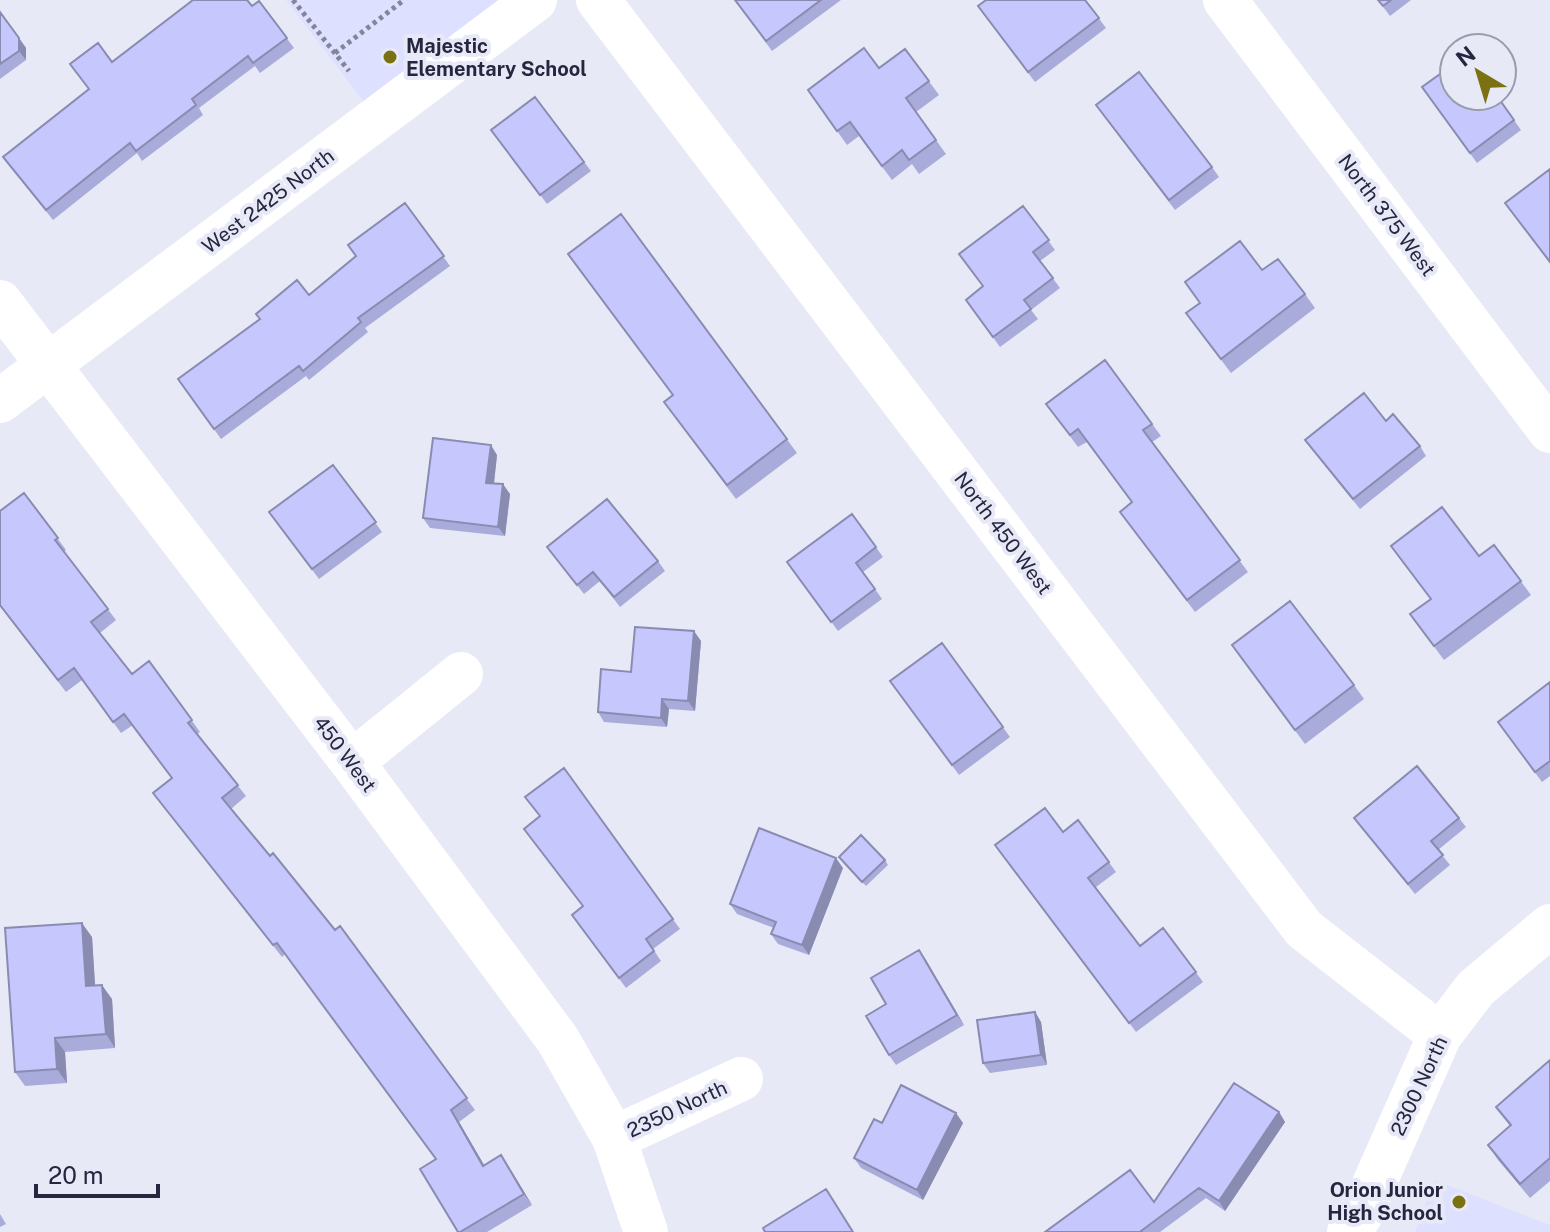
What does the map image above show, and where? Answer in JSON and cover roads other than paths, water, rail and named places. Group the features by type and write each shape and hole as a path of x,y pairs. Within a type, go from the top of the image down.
{"street":[{"name":"West 2425 North","path":"0,401 535,0"},
{"name":"North 450 West","path":"598,0 1304,929 1440,1035"},
{"name":"North 375 West","path":"1225,0 1550,431"},
{"name":"450 West","path":"0,302 352,762 558,1040 614,1138 646,1232"},
{"path":"352,762 461,674"},
{"name":"2300 North","path":"1349,1232 1360,1216 1440,1035 1476,988 1550,926"},
{"name":"2350 North","path":"614,1138 741,1079"}],"place":[{"name":"Majestic Elementary School","path":"390,57"},
{"name":"Orion Junior High School","path":"1459,1202"}]}
